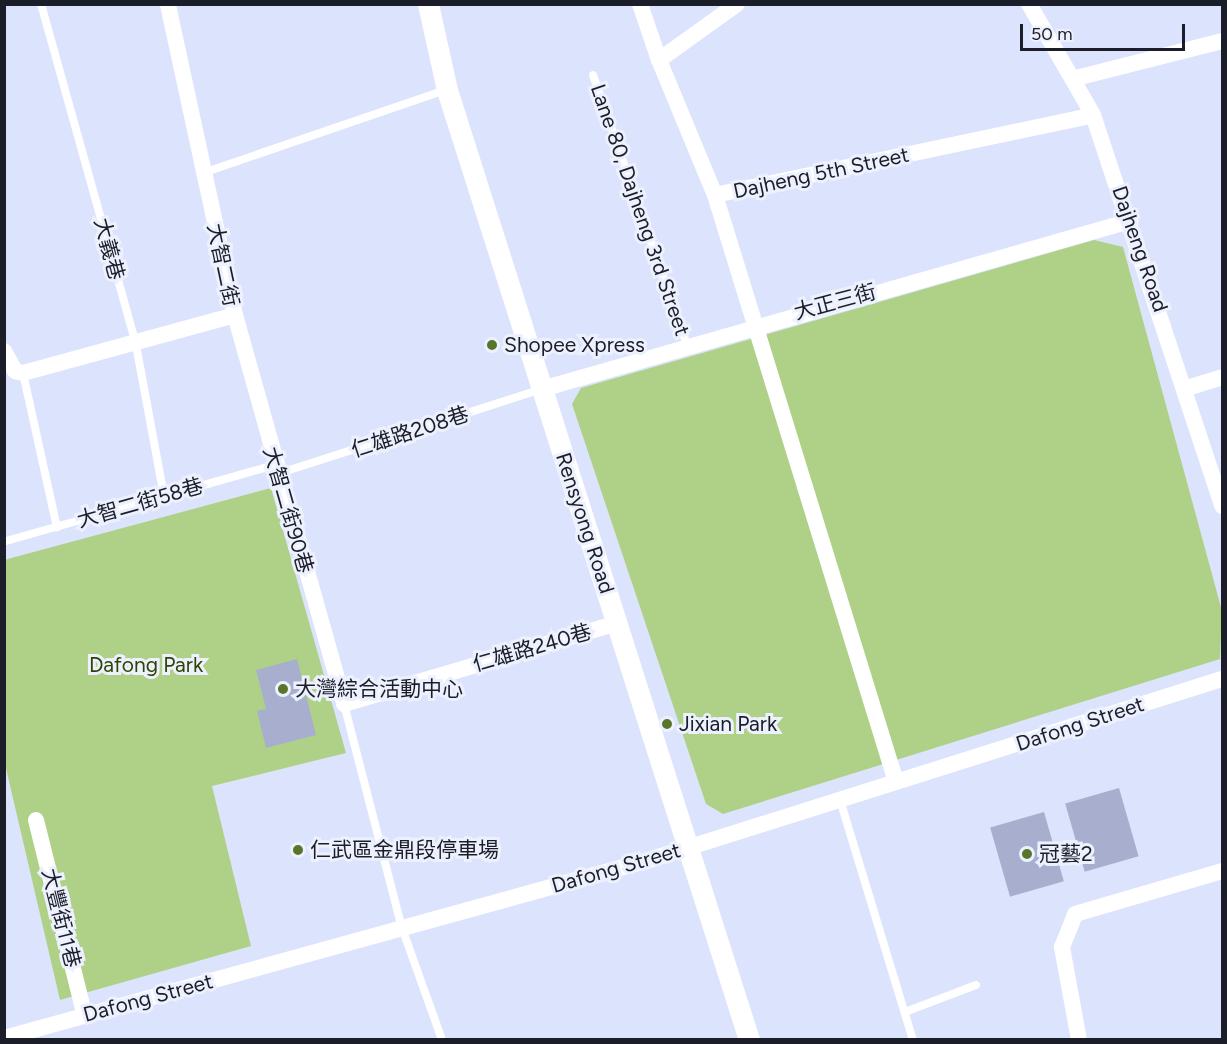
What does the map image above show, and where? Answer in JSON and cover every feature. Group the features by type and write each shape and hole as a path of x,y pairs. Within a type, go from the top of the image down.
{"street":[{"name":"大智二街","path":"23,373 136,345 235,315 168,4"},
{"name":"Rensyong Road","path":"428,4 447,90 749,1040"},
{"name":"Dajheng 5th Street","path":"640,4 660,60 715,195 1094,115"},
{"path":"660,60 737,4"},
{"name":"Dajheng Road","path":"1029,4 1076,78 1094,115 1186,388 1222,506"},
{"path":"1076,78 1222,41"},
{"path":"715,195 896,782"},
{"name":"大正三街","path":"542,389 755,325 1130,221"},
{"name":"大智二街90巷","path":"235,315 275,470 344,704"},
{"path":"4,351 15,371 23,373"},
{"path":"1186,388 1222,376"},
{"name":"仁雄路240巷","path":"344,704 617,623"},
{"name":"Dafong Street","path":"4,1038 687,848 1222,679"},
{"name":"大豐街11巷","path":"36,820 85,1016"},
{"path":"1078,1040 1062,947 1076,914 1222,871"}],"lane":[{"name":"大義巷","path":"41,4 136,345 164,496"},
{"name":"Lane 80, Dajheng 3rd Street","path":"593,75 687,345"},
{"path":"203,174 447,90"},
{"path":"23,373 57,527"},
{"name":"仁雄路208巷","path":"275,470 542,389"},
{"name":"大智二街58巷","path":"6,541 164,496 275,470"},
{"path":"344,704 402,928 442,1040"},
{"path":"840,800 913,1040"},
{"path":"905,1012 976,985"}],"green space":[{"path":"1094,240 1123,247 1222,611 1220,659 723,814 706,804 572,404 581,388"},
{"name":"Dafong Park","path":"271,488 346,753 212,786 251,946 60,1000 5,764 4,560"}],"building":[{"name":"大灣綜合活動中心","path":"297,659 316,735 266,748 257,711 266,709 256,670"},
{"name":"冠藝2","path":"1119,788 1139,856 1085,872 1065,803"},
{"name":"冠藝2","path":"1044,812 1064,881 1010,897 990,827"}],"place":[{"name":"Shopee Xpress","path":"492,345"},
{"name":"大灣綜合活動中心","path":"283,689"},
{"name":"Jixian Park","path":"667,724"},
{"name":"仁武區金鼎段停車場","path":"298,850"},
{"name":"冠藝2","path":"1027,854"}]}
